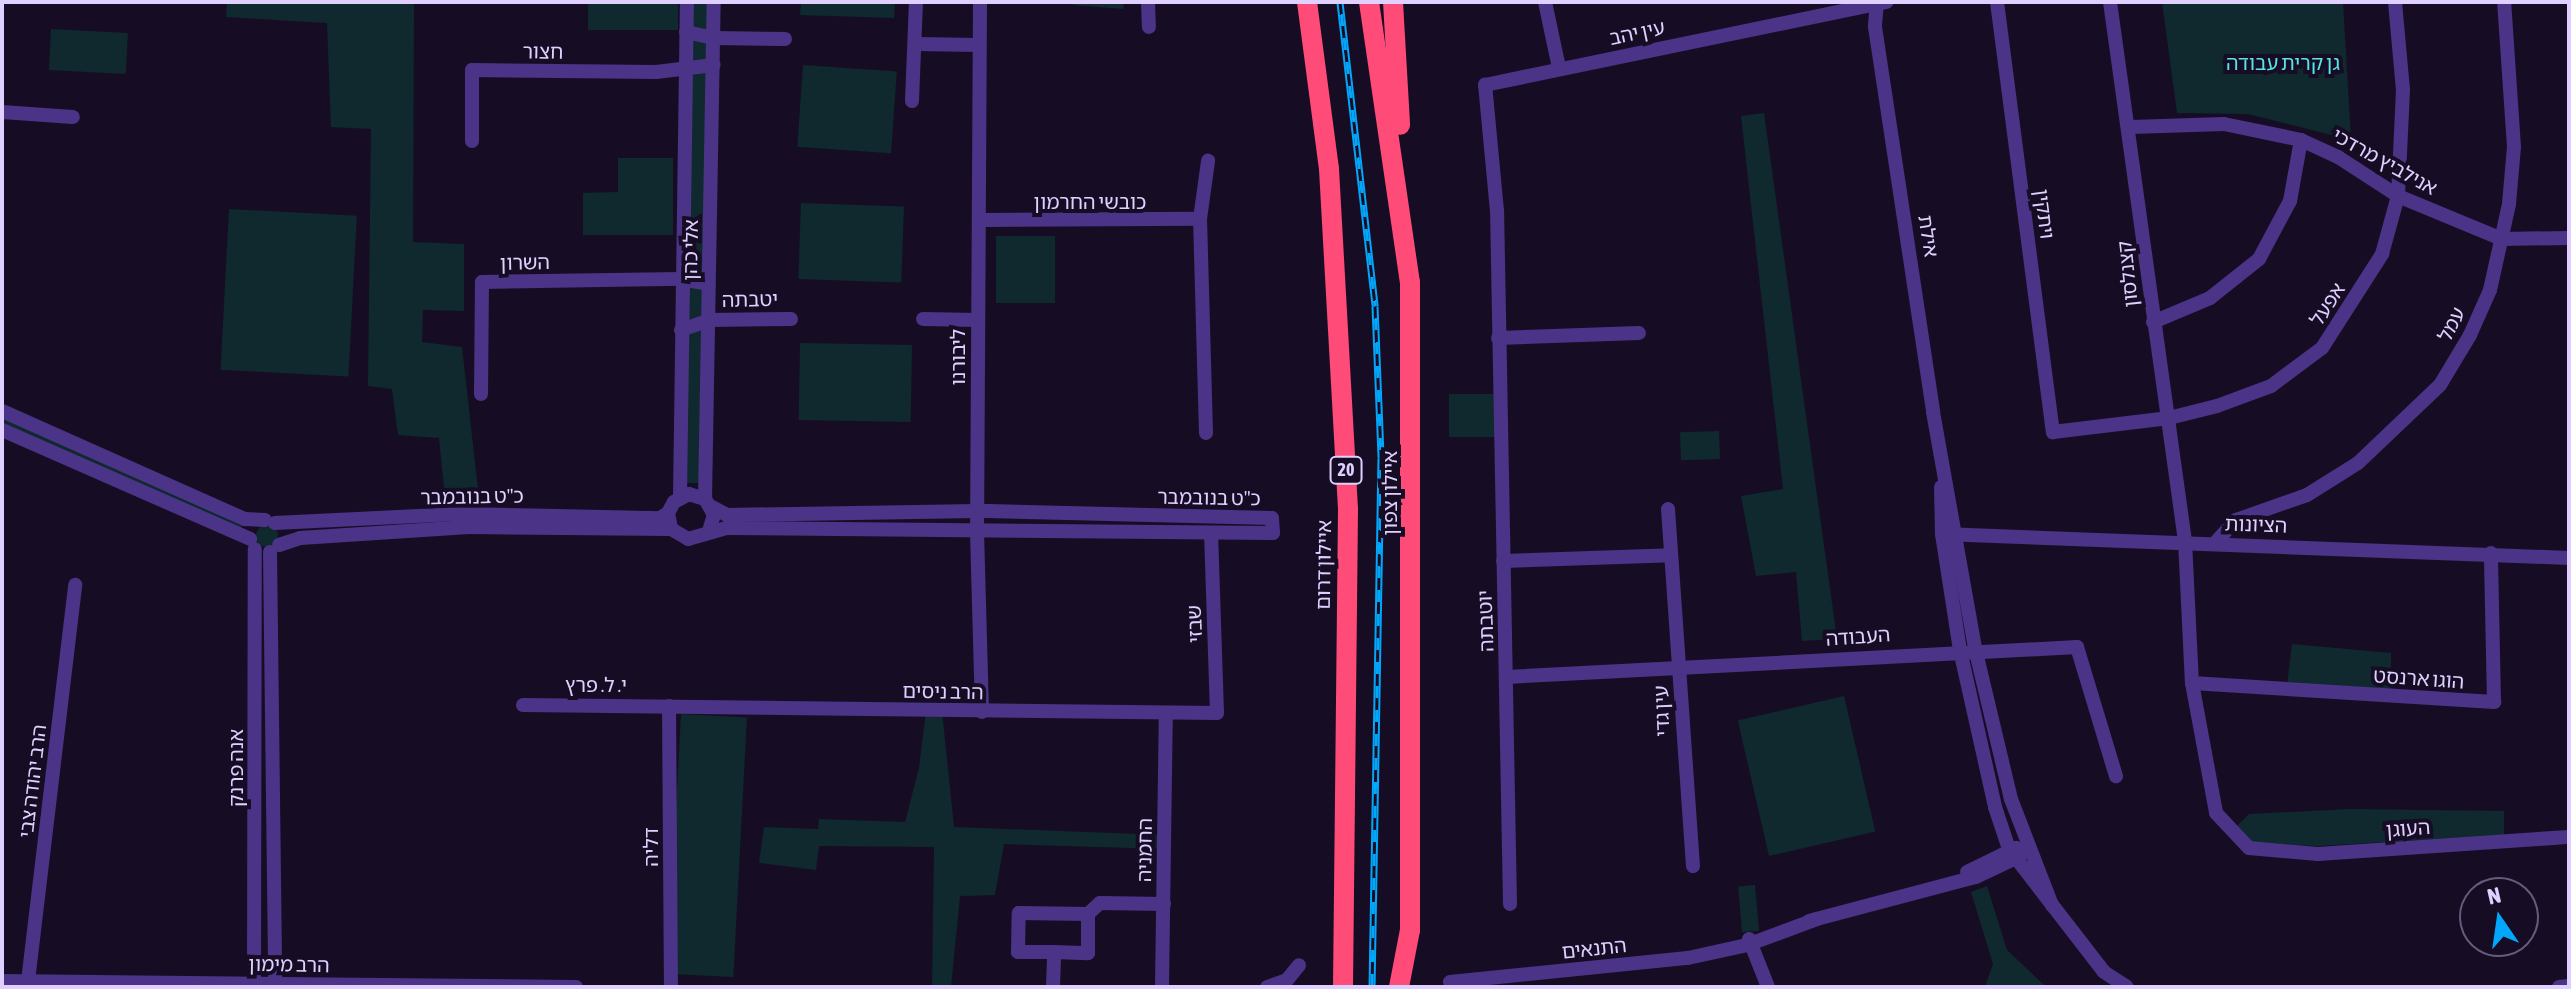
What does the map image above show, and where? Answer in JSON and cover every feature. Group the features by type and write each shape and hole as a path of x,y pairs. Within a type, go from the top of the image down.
{"highway":[{"name":"איילון דרום","path":"1307,2 1329,169 1348,510 1343,987"},
{"name":"איילון צפון","path":"1369,2 1401,201 1410,282 1413,391 1410,930 1399,987"},
{"path":"1393,2 1401,201"},
{"path":"1410,930 1411,987"}],"street":[{"name":"אלי כהן","path":"680,497 684,483 680,311 687,2"},
{"name":"אלי כהן","path":"708,503 714,2"},
{"path":"912,101 916,2"},
{"name":"ליבורנו","path":"980,2 977,532 982,712"},
{"path":"1148,2 1149,27"},
{"path":"1545,2 1559,68"},
{"name":"ויתקין","path":"1997,2 2053,432"},
{"name":"קצנלסון","path":"2110,2 2131,127 2153,322 2185,541"},
{"name":"אפעל","path":"2053,432 2169,418 2271,386 2322,348 2382,254 2398,196 2403,90 2395,2"},
{"name":"עמל","path":"2216,542 2236,520 2307,495 2358,463 2440,385 2490,290 2502,239 2514,147 2504,2"},
{"name":"עין יהב","path":"1559,68 1874,3"},
{"name":"אילת","path":"1874,3 1875,27 1940,451 1960,650 2000,822 2012,856"},
{"path":"686,40 785,39"},
{"path":"916,44 978,45"},
{"name":"חצור","path":"472,141 472,70 685,71 714,65"},
{"name":"יוטבתה","path":"1510,904 1503,561 1505,497 1498,338 1497,211 1485,85 1559,68"},
{"name":"חצור","path":"685,71 712,80"},
{"path":"2,112 73,117"},
{"name":"אנילביץ מרדכי","path":"2131,127 2224,124 2301,140 2398,196 2502,239 2569,238"},
{"path":"2153,322 2210,298 2259,259 2290,201 2301,140"},
{"path":"1206,433 1200,219 1208,161"},
{"name":"כובשי החרמון","path":"979,220 1200,219"},
{"name":"השרון","path":"681,279 710,267"},
{"name":"השרון","path":"481,394 482,282 681,279 709,284"},
{"name":"יטבתה","path":"680,311 710,320 791,319"},
{"path":"923,319 977,320"},
{"name":"יטבתה","path":"681,330 710,320"},
{"path":"1498,338 1639,333"},
{"name":"כ\"ט בנובמבר","path":"2,411 245,519 270,521 462,514 660,518 670,521"},
{"path":"2,430 264,546"},
{"path":"680,497 708,503 709,531 688,539 670,521 680,497"},
{"name":"כ\"ט בנובמבר","path":"708,503 727,515 977,511 1272,518 1273,533 709,531"},
{"name":"עין גדי","path":"1668,509 1693,866"},
{"path":"270,521 281,532 264,546 252,527 270,521"},
{"name":"כ\"ט בנובמבר","path":"264,546 300,538 469,527 670,521"},
{"name":"אילת","path":"1949,533 2011,799 2052,905"},
{"name":"הציונות","path":"1949,533 2569,558"},
{"name":"שבזי","path":"1211,534 1217,713"},
{"path":"2185,541 2192,683"},
{"name":"אנה פרנק","path":"254,985 264,546"},
{"name":"אנה פרנק","path":"264,546 275,985"},
{"name":"הוגו ארנסט","path":"2192,683 2494,702 2491,553"},
{"path":"1503,561 1671,555"},
{"name":"הרב יהודה צבי","path":"28,981 75,585"},
{"name":"העבודה","path":"1507,677 1679,669 1975,648 2077,647 2116,776"},
{"name":"העוגן","path":"2192,683 2216,813 2249,848 2318,854 2569,837"},
{"name":"י. ל. פרץ","path":"523,705 669,706"},
{"name":"הרב ניסים","path":"669,706 1217,713"},
{"name":"דליה","path":"669,706 671,987"},
{"name":"החמניה","path":"1162,987 1166,713"},
{"path":"1975,868 1996,845 2000,822"},
{"name":"התנאים","path":"1450,982 1688,958 1934,888 2012,856 2028,845"},
{"path":"2012,856 2104,972 2127,987"},
{"name":"התנאים","path":"1934,888 1975,868 2012,856"},
{"path":"1088,914 1088,953 1018,952 1019,913 1088,914 1100,903 1164,904"},
{"path":"1747,943 1767,987"},
{"path":"1053,987 1054,952"},
{"path":"1267,987 1287,980 1299,965"},
{"name":"הרב מימון","path":"2,981 576,987"},
{"path":"2559,987 2569,986"}],"green space":[{"path":"227,2 414,2 413,242 464,244 464,311 423,310 422,342 462,347 480,507 446,507 439,438 398,435 392,389 368,386 371,129 331,127 327,23 226,17"},
{"path":"588,2 678,2 678,30 588,30"},
{"path":"687,2 714,2 704,483 684,483"},
{"path":"801,2 895,2 894,18 800,15"},
{"path":"1073,2 1124,2 1123,9 1073,5"},
{"name":"גן קרית עבודה","path":"2162,2 2343,2 2351,140 2248,114 2177,113"},
{"path":"51,29 128,33 126,74 49,70"},
{"path":"803,65 897,72 891,153 797,147"},
{"path":"1764,113 1837,639 1802,641 1796,572 1756,576 1741,496 1783,489 1741,116"},
{"path":"618,158 673,158 673,235 583,235 583,193 618,192"},
{"path":"801,203 904,207 901,283 798,279"},
{"path":"229,209 357,216 348,376 221,370"},
{"path":"996,236 1055,236 1055,303 996,303"},
{"path":"800,343 912,345 911,422 799,420"},
{"path":"1449,394 1500,394 1500,437 1449,437"},
{"path":"2,411 245,519 239,532 2,430"},
{"path":"1719,431 1720,459 1681,460 1680,432"},
{"path":"263,525 271,525 278,536 271,547 263,547 256,540 256,532"},
{"path":"2292,644 2391,653 2391,690 2287,685"},
{"path":"1844,696 1875,831 1769,856 1738,721"},
{"path":"926,711 942,711 954,827 1164,835 1164,849 1004,844 995,895 960,896 951,987 932,987 934,847 819,846 816,870 759,863 764,827 818,829 819,819 905,822 919,768"},
{"path":"681,714 747,717 733,977 667,974"},
{"path":"2350,809 2504,811 2504,835 2318,846 2252,843 2237,826 2249,814"},
{"path":"1755,885 1759,931 1742,932 1738,886"},
{"path":"1987,886 2007,950 2046,987 1985,987 1993,964 1971,892"}],"railway":[{"path":"1340,2 1375,306 1381,458 1372,987"}]}
